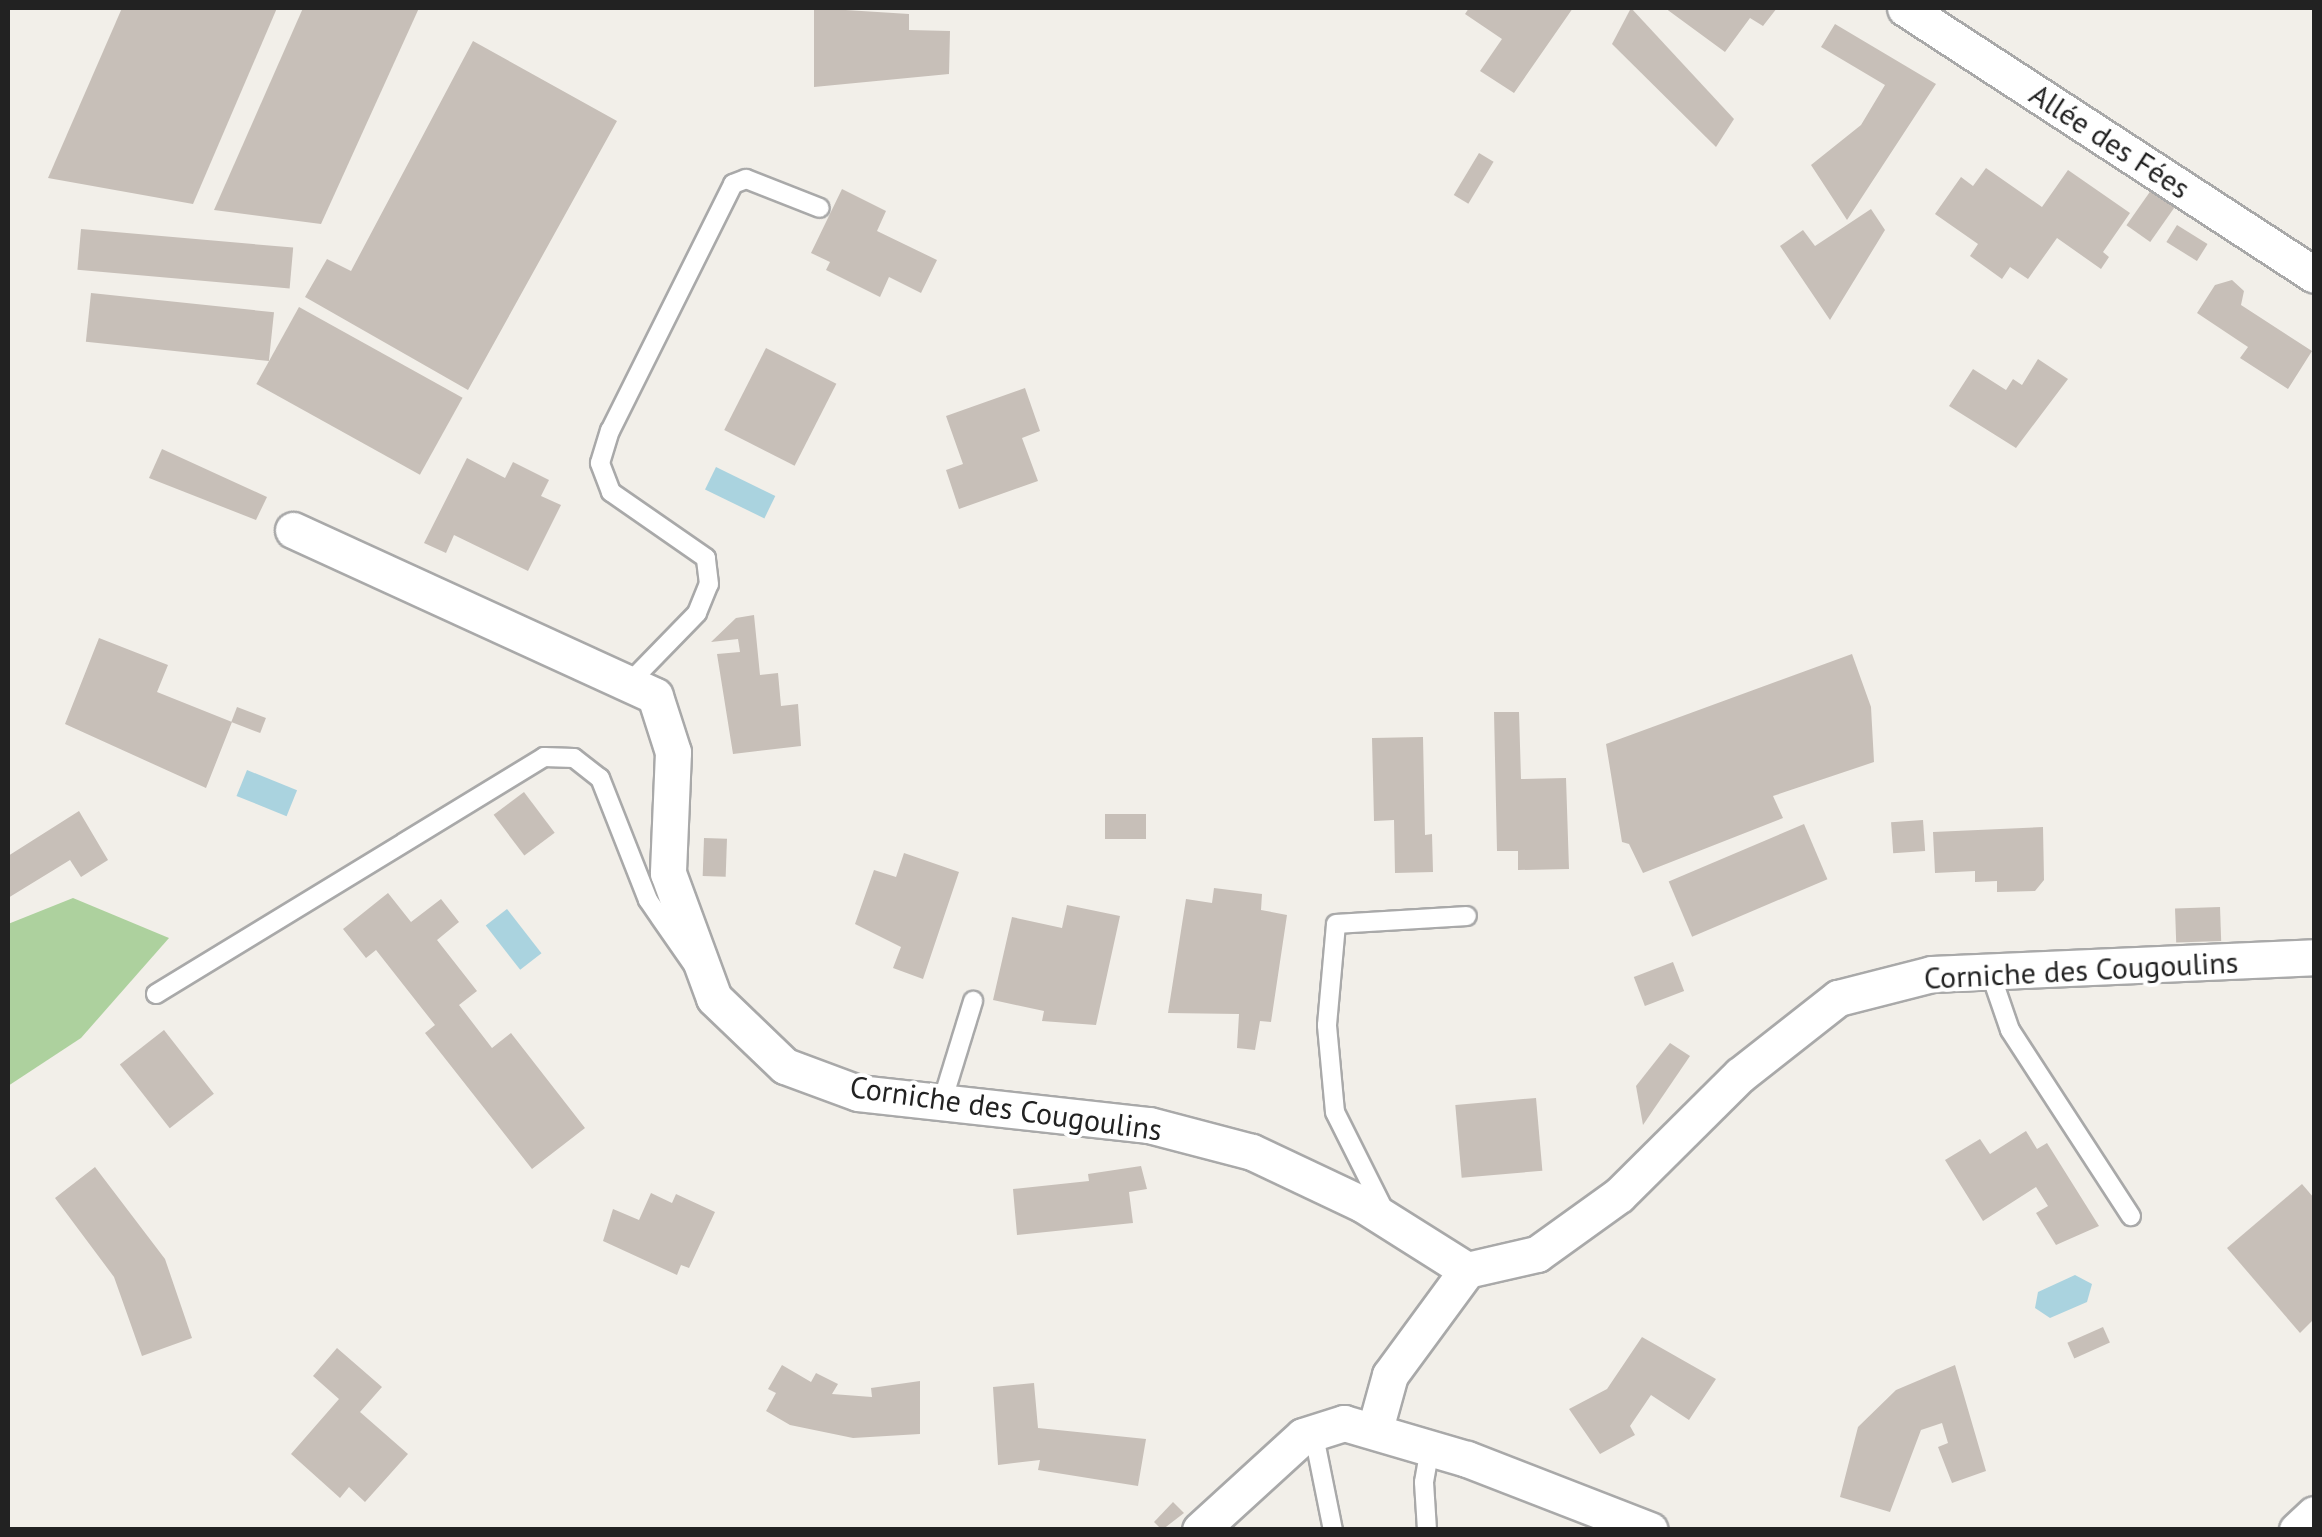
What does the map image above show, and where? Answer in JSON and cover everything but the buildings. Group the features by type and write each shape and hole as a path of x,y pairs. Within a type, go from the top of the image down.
{"street":[{"name":"Allée des Fées","path":"1905,8 2314,275"},
{"name":"Corniche des Cougoulins","path":"294,530 655,696 672,752 668,873 714,998 785,1066 858,1093 1150,1125 1252,1152 1390,1222 1468,1270 1537,1254 1619,1196 1740,1074 1838,998 1932,974 2314,957"},
{"path":"1376,1429 1390,1375 1468,1270"},
{"path":"1200,1530 1314,1431 1344,1424 1376,1429 1650,1530"},
{"path":"2296,1530 2314,1514"}],"lane":[{"path":"630,682 697,613 709,584 706,558 612,492 600,464 610,431 733,184 746,179 820,208"},
{"path":"156,994 544,758 574,758 600,778 648,900 678,952 706,978"},
{"path":"1390,1222 1335,1112 1327,1024 1336,924 1468,916"},
{"path":"1990,972 2010,1030 2132,1216"},
{"path":"942,1102 973,1001"},
{"path":"1314,1431 1332,1530"},
{"path":"1427,1530 1424,1482 1430,1448"}],"green space":[{"path":"73,898 169,938 81,1038 8,1086 8,924"}],"water":[{"path":"716,467 775,496 764,518 705,489"},
{"path":"247,770 297,790 287,816 237,796"},
{"path":"507,909 541,953 520,970 486,926"},
{"path":"2075,1275 2092,1284 2087,1302 2050,1318 2035,1308 2038,1292"}]}
